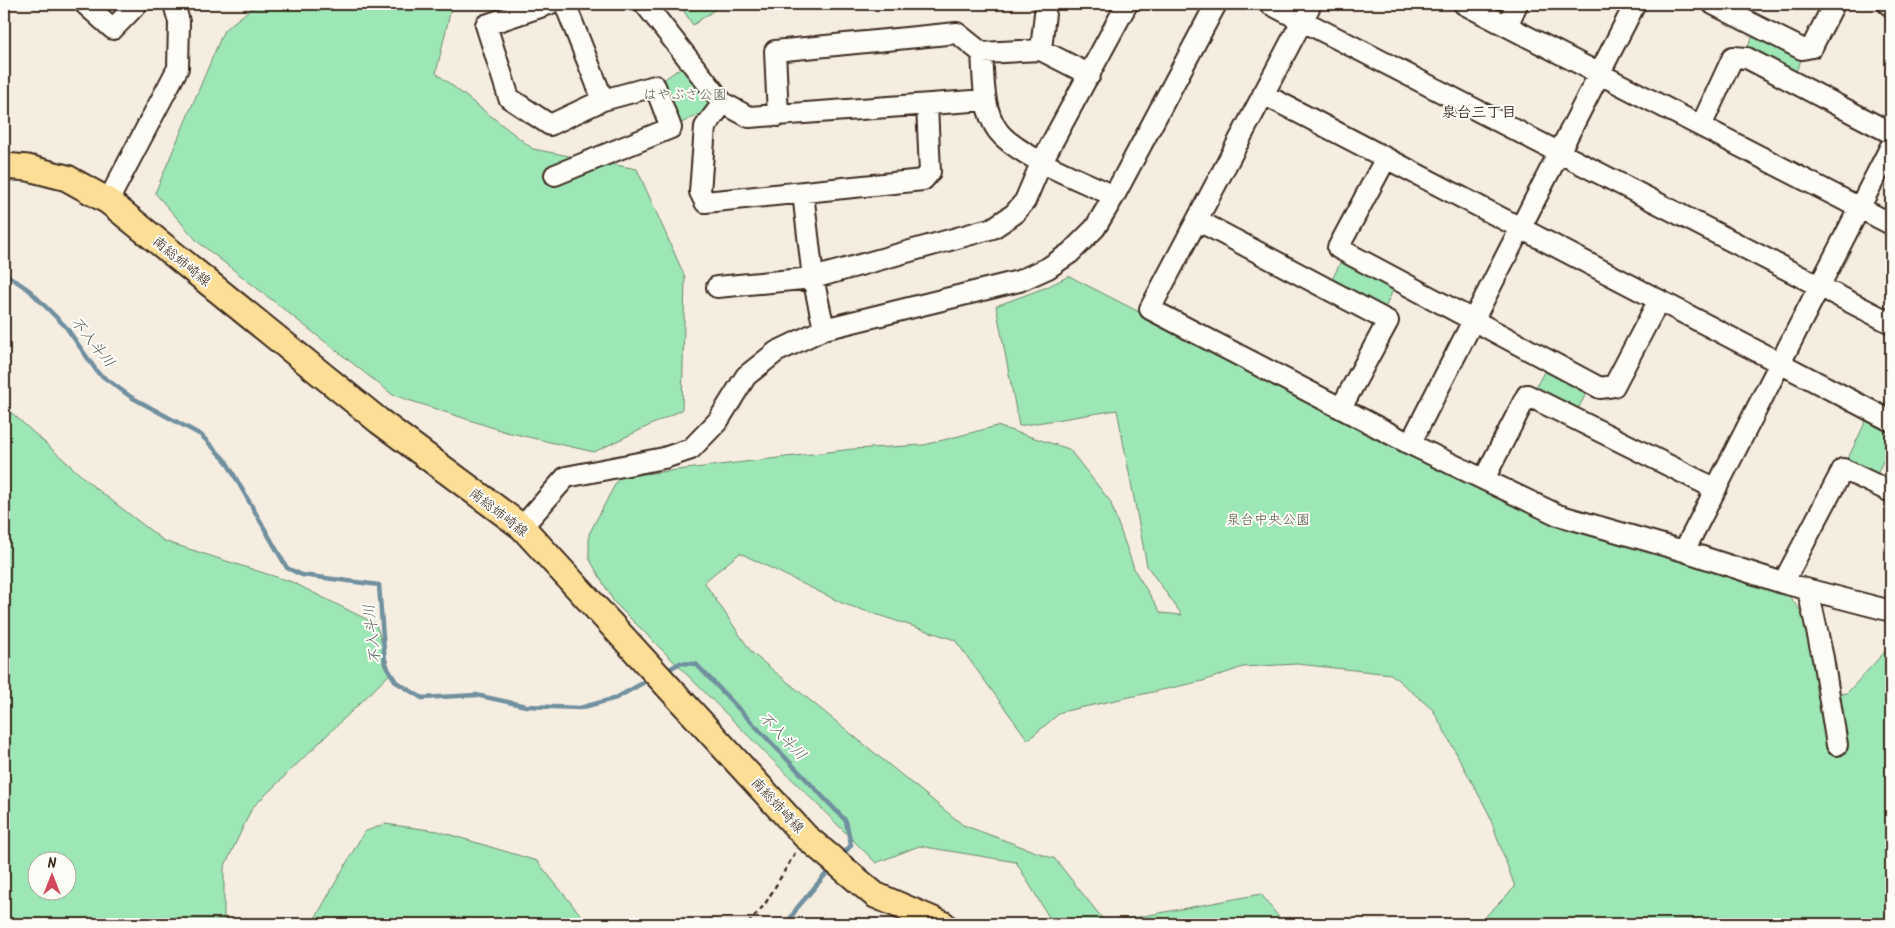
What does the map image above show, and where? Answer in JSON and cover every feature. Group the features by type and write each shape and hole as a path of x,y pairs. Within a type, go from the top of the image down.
{"main road":[{"name":"南総姉崎線","path":"4,166 28,168 67,178 108,201 379,421 522,526 805,836 875,895 943,924"}],"street":[{"path":"85,4 113,29 137,4"},
{"path":"108,201 178,68 179,22 174,4"},
{"path":"549,4 486,25 509,98 550,125 603,100 655,86 671,128 556,175"},
{"path":"565,4 603,100"},
{"path":"645,4 723,103 749,117 986,100"},
{"path":"1041,50 1046,4"},
{"path":"717,286 813,278 993,228 1014,214 1025,201 1042,161 1127,4"},
{"path":"522,526 566,477 664,458 690,449 718,421 746,376 776,352 824,329 1019,281 1048,268 1070,253 1095,228 1114,196 1216,4"},
{"path":"1270,4 1307,12 1559,154 1891,323"},
{"path":"1464,4 1891,224"},
{"path":"1508,26 1517,4"},
{"path":"1410,444 1635,4"},
{"path":"1713,4 1802,49 1812,47 1834,4"},
{"path":"1307,12 1150,309 1410,444 1558,515 1684,551 1783,583 1891,611"},
{"path":"778,116 775,51 957,33 982,53 1041,50 1090,75"},
{"path":"982,53 986,100 998,130 1014,146 1114,196"},
{"path":"1701,126 1733,57 1747,58 1891,134"},
{"path":"1263,94 1891,421"},
{"path":"723,103 705,127 700,192 705,202 803,194 924,180 930,172 927,105"},
{"path":"1684,551 1891,146"},
{"path":"1386,158 1338,248 1473,322 1600,388 1614,386 1659,300"},
{"path":"803,194 813,278 824,329"},
{"path":"1197,220 1388,321 1341,408"},
{"path":"1484,479 1527,395 1716,488"},
{"path":"1783,583 1843,468 1891,492"},
{"path":"1808,590 1823,658 1837,744"}],"path":[{"path":"748,924 765,904 805,836"}],"green space":[{"path":"257,4 452,4 436,73 533,149 637,169 685,277 682,410 594,452 506,432 393,395 198,242 155,193 224,30"},
{"path":"679,4 723,4 693,25"},
{"path":"1756,31 1804,55 1793,77 1745,52"},
{"name":"はやぶさ公園","path":"690,61 723,103 671,128 655,86"},
{"path":"1342,259 1394,288 1384,310 1331,282"},
{"name":"泉台中央公園","path":"1069,276 1402,447 1781,586 1803,614 1823,696 1847,693 1891,645 1891,924 1478,924 1515,887 1488,812 1433,710 1391,674 1297,664 1243,667 1203,681 1061,712 1028,740 955,640 844,604 740,553 704,582 752,653 963,825 1055,859 1106,923 1261,894 1284,924 1053,924 1016,862 919,846 876,863 614,602 589,558 589,534 619,477 853,449 924,445 997,426 1069,449 1110,501 1135,571 1161,613 1182,615 1147,566 1117,410 1019,426 996,306 1047,287"},
{"path":"1547,366 1589,388 1577,411 1535,389"},
{"path":"4,406 93,486 164,541 292,582 376,624 391,673 252,808 224,868 224,924 4,924"},
{"path":"1871,410 1891,421 1891,444 1873,483 1843,469"},
{"path":"385,824 438,831 537,861 588,924 312,924 364,832"}],"waterway":[{"name":"不入斗川","path":"4,273 29,290 66,327 98,373 131,397 201,435 226,461 287,568 302,575 379,585 385,664 396,682 422,698 476,695 526,706 580,708 616,698 650,679"},
{"name":"不入斗川","path":"666,671 680,663 696,664 846,821 851,845 841,857"},
{"name":"不入斗川","path":"787,924 797,908 831,868"}],"district":[{"name":"泉台三丁目","path":"1479,112"}]}
